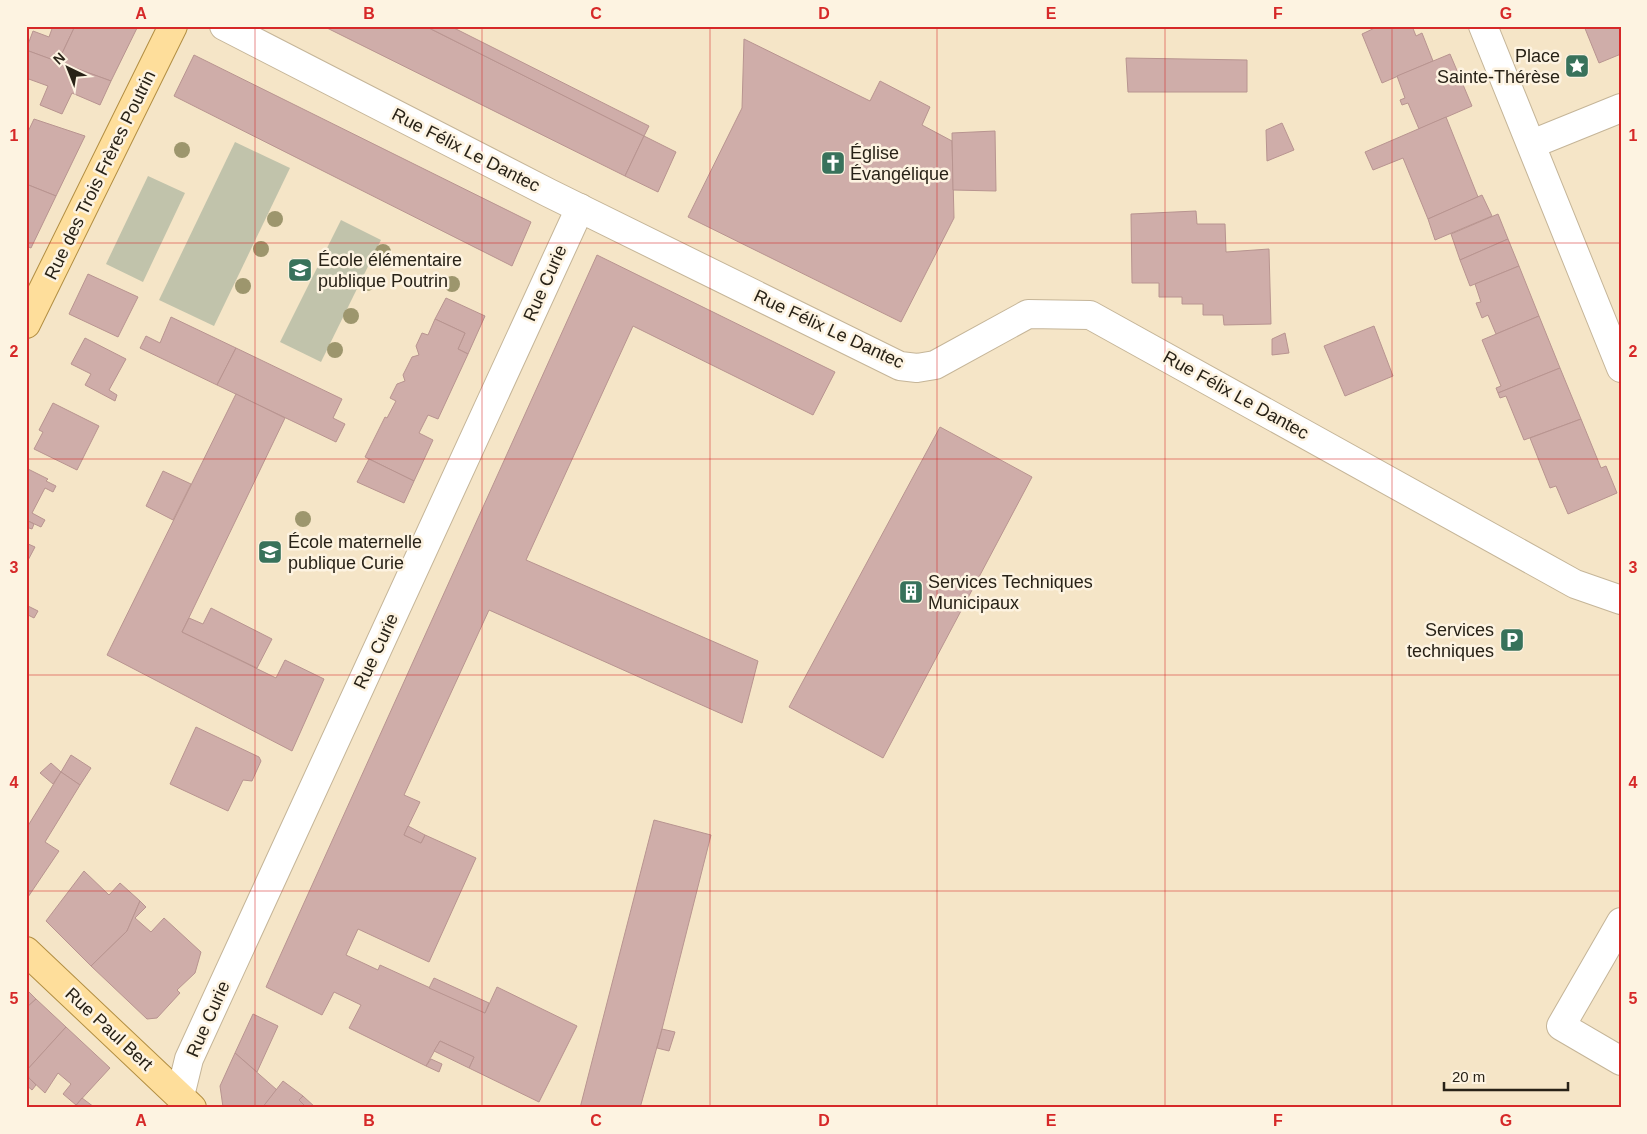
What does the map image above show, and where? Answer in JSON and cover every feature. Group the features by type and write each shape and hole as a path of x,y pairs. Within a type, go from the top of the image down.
{"main road":[{"name":"Rue des Trois Frères Poutrin","path":"26,324 173,26"},
{"name":"Rue Paul Bert","path":"26,951 186,1102"}],"street":[{"name":"Rue Félix Le Dantec","path":"224,26 580,208 900,366 917,368 935,365 1028,314 1090,315 1576,584 1621,600"},
{"path":"1483,26 1621,368"},
{"path":"1532,144 1621,108"},
{"name":"Rue Curie","path":"186,1102 189,1059 580,208"},
{"path":"1621,922 1561,1026 1621,1061"}],"green space":[{"path":"235,142 290,168 214,326 159,300"},
{"path":"148,176 185,193 143,282 106,264"},
{"path":"341,220 381,240 321,362 280,342"}],"building":[{"path":"53,26 75,26 58,62 26,50 33,31 49,37"},
{"path":"75,26 138,26 111,81 58,62"},
{"path":"323,26 425,26 644,136 625,176"},
{"path":"425,26 450,26 649,126 644,136"},
{"path":"1379,26 1412,26 1416,36 1422,33 1433,61 1382,83 1362,34"},
{"path":"1584,26 1621,26 1621,54 1599,63"},
{"name":"Église Évangélique","path":"744,39 870,101 880,81 930,107 922,125 952,141 954,218 901,322 688,217 742,108"},
{"path":"26,50 111,81 100,105 72,93 62,114 40,105 48,86 26,78"},
{"path":"1450,54 1472,106 1419,129 1408,103 1402,105 1400,100 1405,98 1397,76"},
{"path":"194,55 531,222 512,266 174,96"},
{"path":"1126,58 1247,60 1247,92 1128,92"},
{"path":"1446,117 1478,197 1428,219 1403,158 1373,170 1365,152"},
{"path":"34,119 85,136 56,196 26,184 26,136"},
{"path":"1282,123 1294,150 1267,161 1266,130"},
{"path":"995,131 996,191 953,190 952,133"},
{"path":"644,136 676,152 658,192 625,176"},
{"path":"26,184 56,196 31,248 26,246"},
{"path":"1482,195 1492,216 1435,240 1428,219"},
{"path":"1196,211 1197,224 1225,224 1226,252 1269,249 1271,324 1224,325 1223,315 1203,315 1203,304 1182,304 1182,297 1159,297 1159,283 1132,283 1131,214"},
{"path":"1498,214 1508,239 1460,260 1451,234"},
{"path":"1508,239 1519,266 1470,286 1460,260"},
{"path":"597,255 835,372 813,415 633,326 526,560 758,661 742,723 489,610 404,795 420,802 404,835 421,843 425,835 476,858 429,962 358,929 346,955 378,970 380,965 485,1013 497,987 577,1026 539,1102 469,1068 474,1057 440,1041 426,1066 349,1028 361,1005 334,992 322,1015 266,987"},
{"path":"1519,266 1539,316 1496,334 1488,315 1482,318 1476,303 1481,302 1475,284"},
{"path":"88,274 138,297 118,337 69,314"},
{"path":"446,298 485,316 468,354 458,349 465,333 435,319"},
{"path":"1539,316 1560,368 1498,393 1496,388 1501,386 1482,340"},
{"path":"171,317 236,348 217,385 140,348 146,336 160,343"},
{"path":"435,319 465,333 458,349 468,354 438,419 428,415 419,433 433,440 414,481 365,457 385,417 387,418 396,401 390,398 397,384 405,381 403,375 412,357 419,355 416,346 422,333 428,335"},
{"path":"1374,326 1393,376 1345,396 1324,346"},
{"path":"1285,333 1289,353 1272,355 1272,339"},
{"path":"85,338 126,359 109,390 117,395 115,401 85,385 91,374 71,364"},
{"path":"236,348 342,399 333,418 345,424 336,442 217,385"},
{"path":"1560,368 1581,419 1524,440 1506,396 1500,398 1498,393"},
{"path":"236,394 285,418 182,632 276,678 285,660 324,679 292,751 107,655"},
{"path":"53,403 99,426 77,470 34,449 43,432 39,430"},
{"path":"1581,419 1601,468 1606,466 1617,493 1568,514 1556,486 1550,488 1530,438"},
{"name":"Services Techniques Municipaux","path":"940,427 1032,477 883,758 789,707"},
{"path":"369,459 414,481 404,503 357,482"},
{"path":"26,468 48,479 46,481 56,486 53,492 45,488 32,513 45,520 41,527 26,520"},
{"path":"163,471 191,484 173,520 146,506"},
{"path":"26,520 34,524 32,529 26,527"},
{"path":"26,543 35,547 26,564"},
{"path":"26,605 38,611 34,618 26,614"},
{"path":"211,608 272,639 257,668 182,632 189,618 203,624"},
{"path":"196,727 259,757 261,761 252,781 243,780 228,811 170,784"},
{"path":"71,755 91,768 80,785 61,772"},
{"path":"51,763 61,772 53,784 40,773"},
{"path":"61,772 80,785 45,842 59,851 26,900 26,829"},
{"path":"654,820 711,835 662,1029 640,1108 580,1108"},
{"path":"408,826 425,835 421,843 404,835"},
{"path":"84,871 109,895 120,883 140,901 127,931 91,966 46,921"},
{"path":"140,901 146,907 135,918 151,932 164,918 201,952 195,973 177,990 180,993 157,1018 147,1019 91,966 127,931"},
{"path":"434,978 489,1003 485,1013 429,988"},
{"path":"26,989 36,999 26,1008"},
{"path":"36,999 66,1027 27,1070 26,1008"},
{"path":"253,1014 278,1026 257,1072 235,1053"},
{"path":"66,1027 110,1068 76,1105 63,1094 71,1084 58,1073 45,1093 29,1078 27,1070"},
{"path":"662,1029 675,1032 669,1051 657,1048"},
{"path":"440,1041 474,1057 469,1068 434,1051"},
{"path":"235,1053 277,1090 262,1108 223,1107 220,1086"},
{"path":"431,1059 442,1064 439,1072 426,1066"},
{"path":"29,1078 36,1085 32,1090 26,1085"},
{"path":"283,1081 303,1096 299,1100 307,1108 262,1108"},
{"path":"303,1096 316,1108 307,1108 299,1100"},
{"path":"82,1098 94,1107 74,1108"}],"place":[{"name":"Place Sainte-Thérèse","path":"1577,66"},
{"name":"Église Évangélique","path":"833,163"},
{"name":"École élémentaire publique Poutrin","path":"300,270"},
{"name":"École maternelle publique Curie","path":"270,552"},
{"name":"Services Techniques Municipaux","path":"911,592"},
{"name":"Services techniques","path":"1512,640"}]}
